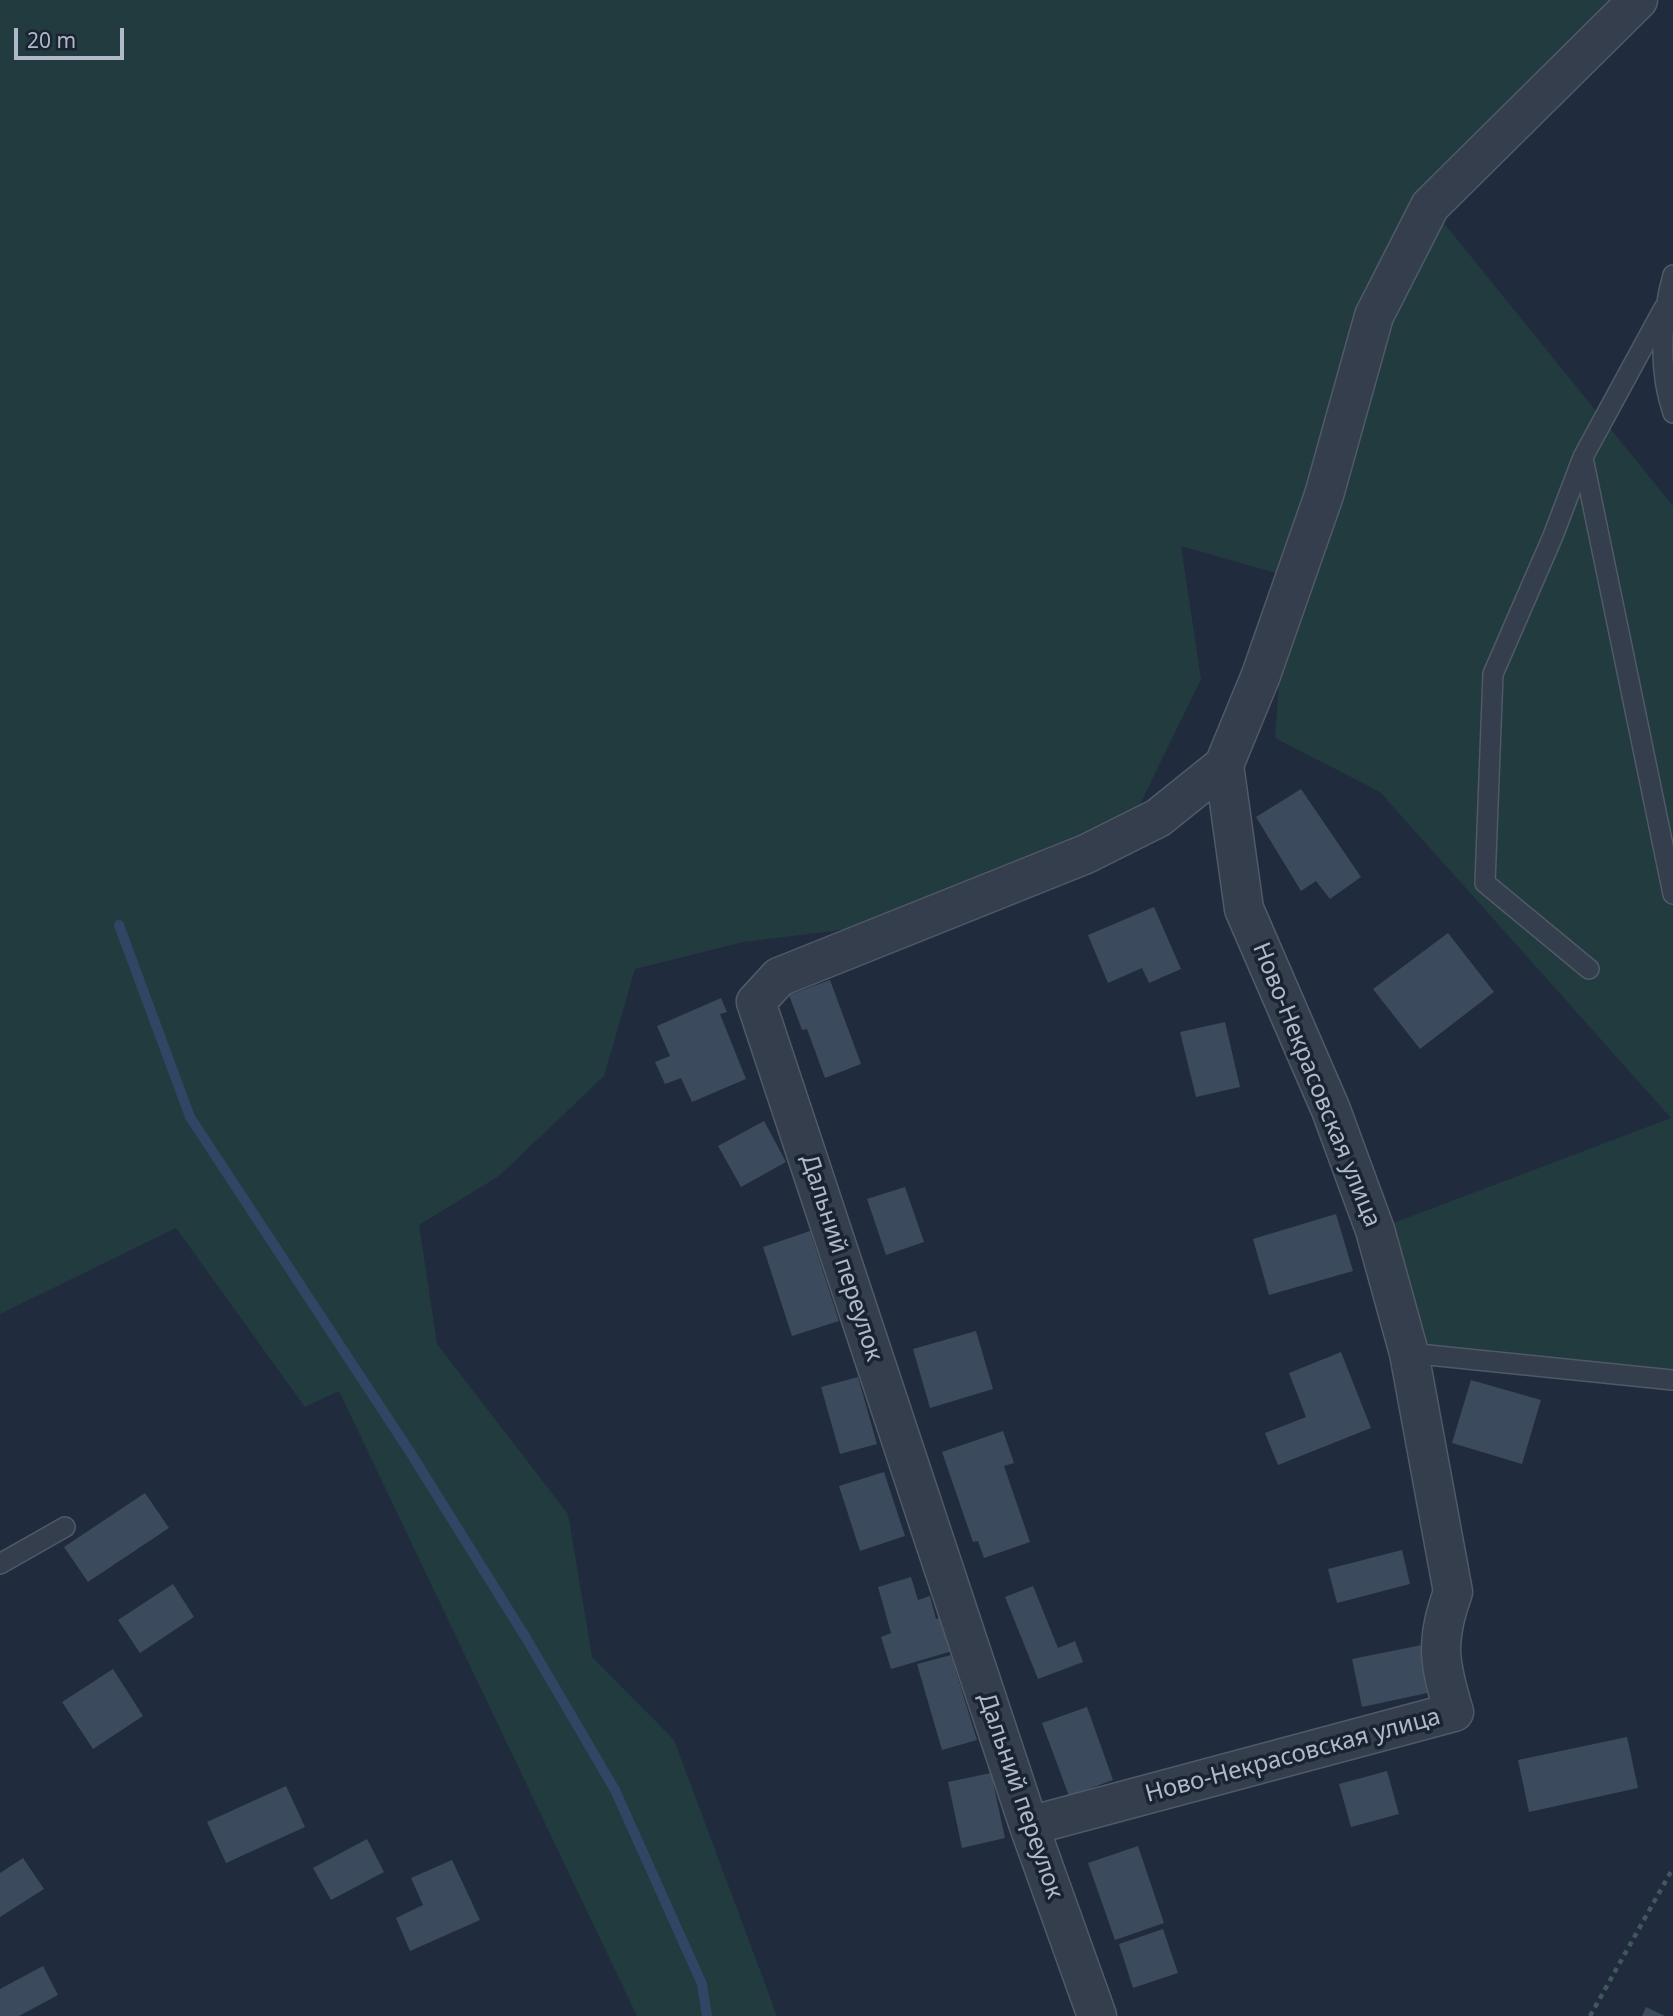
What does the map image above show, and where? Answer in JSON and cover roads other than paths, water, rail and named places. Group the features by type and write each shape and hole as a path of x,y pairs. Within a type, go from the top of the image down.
{"street":[{"path":"1224,765 1261,675 1324,495 1374,316 1430,206 1638,0"},
{"name":"Ново-Некрасовская улица","path":"1029,1826 1454,1712 1441,1671 1441,1626 1453,1592 1409,1353 1375,1230 1331,1110 1244,909 1224,765"},
{"name":"Дальний переулок","path":"1097,2016 1029,1826 756,1002 779,977 1098,848 1158,818 1224,765"}],"lane":[{"path":"1589,969 1485,883 1493,674 1553,536 1583,457 1664,309 1673,275"},
{"path":"1664,309 1665,391 1673,413"},
{"path":"1583,457 1673,894"},
{"path":"1409,1353 1673,1380"},
{"path":"0,1564 65,1527"}],"waterway":[{"path":"119,925 190,1117 410,1452 526,1638 615,1790 702,1984 707,2016"}]}
